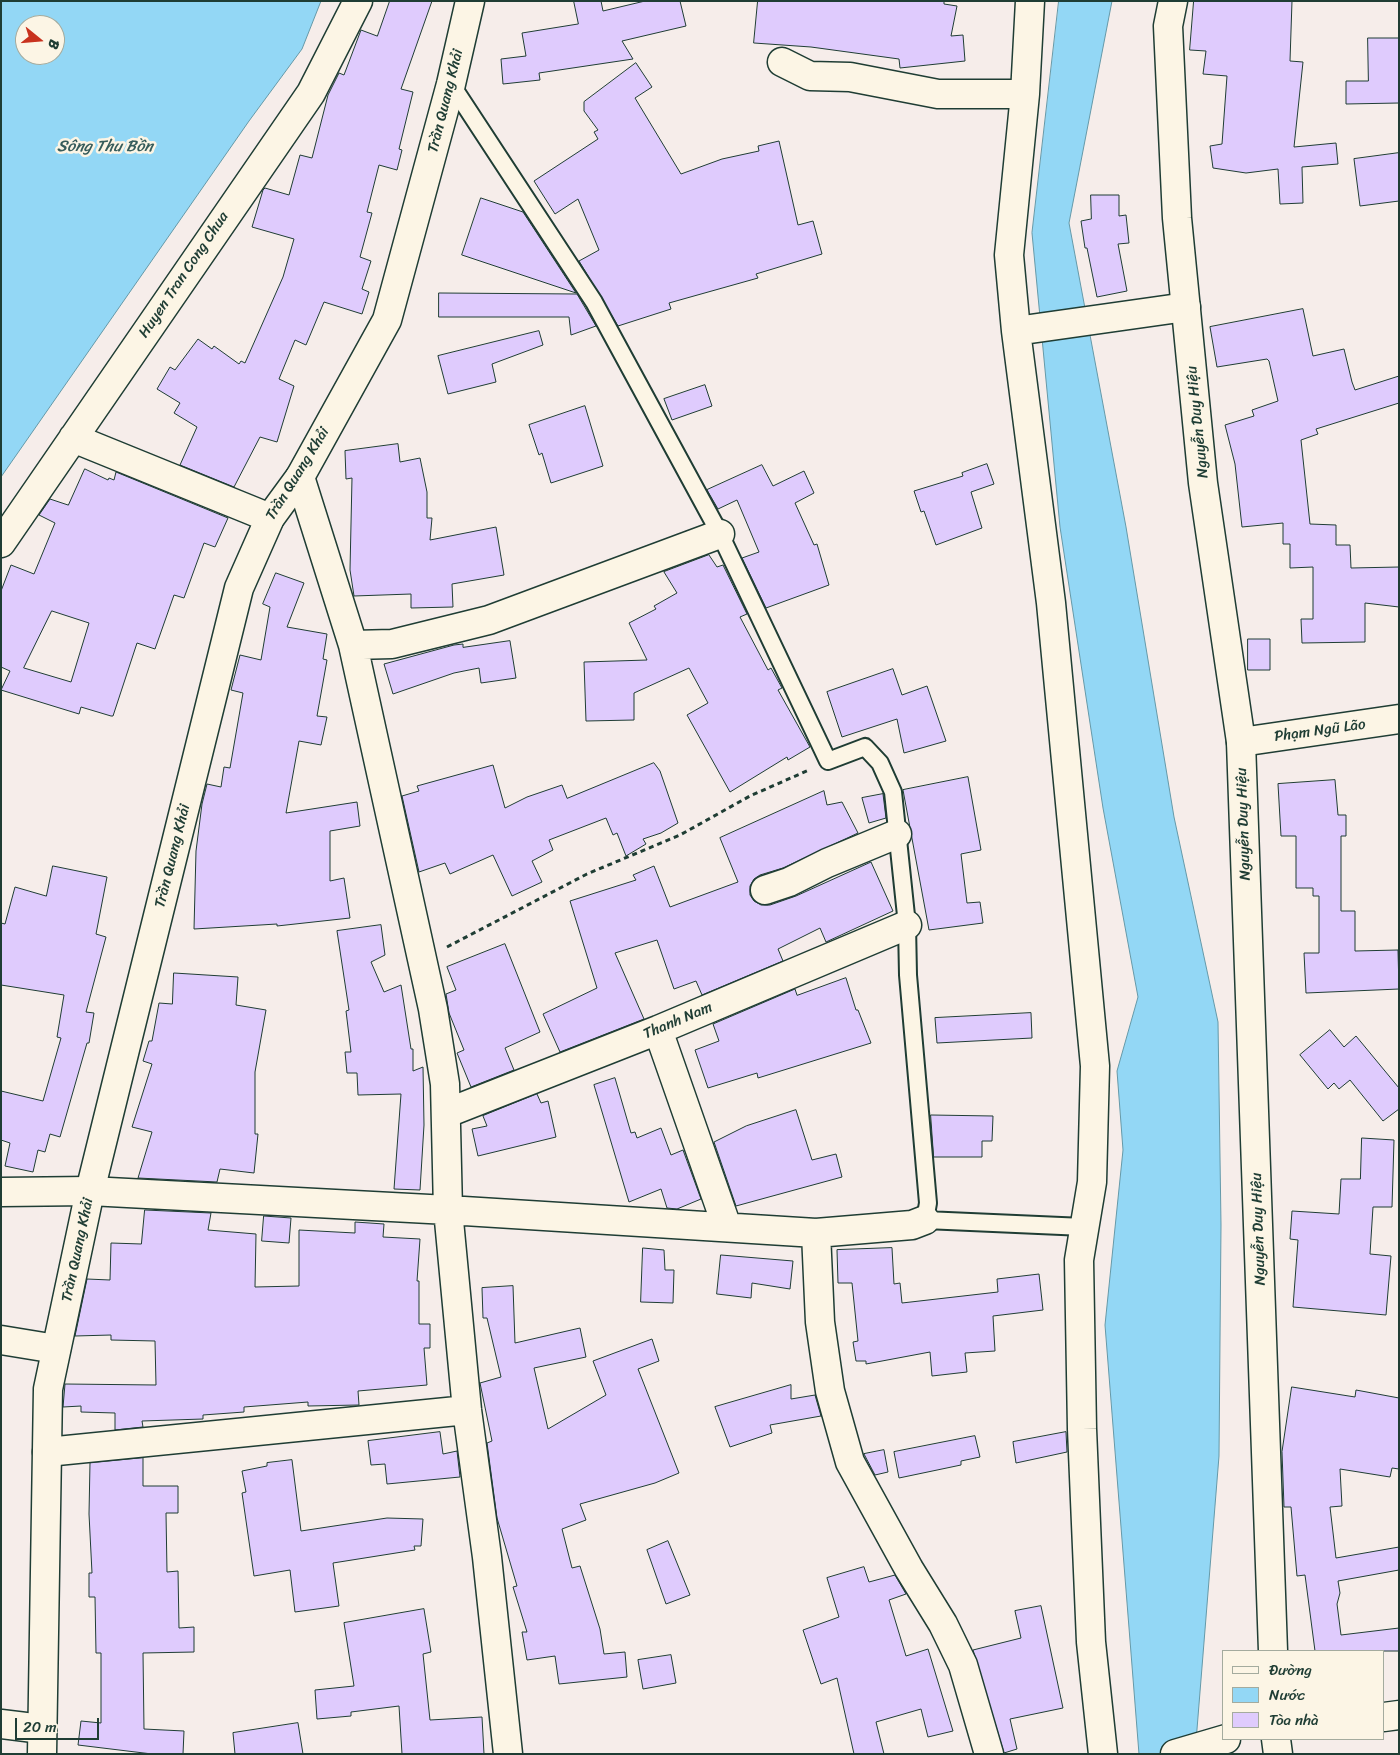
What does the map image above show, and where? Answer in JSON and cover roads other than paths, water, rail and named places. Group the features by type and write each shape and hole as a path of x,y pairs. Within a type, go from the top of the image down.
{"street":[{"name":"Huyen Tran Cong Chua","path":"1,543 311,93 358,1"},
{"name":"Trần Quang Khải","path":"42,1741 48,1389 90,1191 239,588 270,518 300,477 387,320 451,84 470,1"},
{"path":"1030,1 1025,94 1009,255 1016,331 1051,603 1095,1066 1092,1182 1078,1260 1082,1429 1091,1642 1103,1754"},
{"name":"Nguyễn Duy Hiệu","path":"1173,1 1168,26 1177,218 1204,483 1241,742 1274,1650"},
{"path":"782,62 810,76 850,77 938,94 1025,94"},
{"path":"1016,331 1186,307"},
{"path":"73,438 270,518"},
{"path":"300,477 352,645 433,1009 447,1113 448,1210 467,1410 487,1557 508,1754"},
{"path":"352,645 392,644 489,620 720,534"},
{"name":"Phạm Ngũ Lão","path":"1241,742 1399,720"},
{"path":"765,890 898,834"},
{"name":"Thanh Nam","path":"447,1113 658,1030 907,925"},
{"path":"658,1030 727,1227"},
{"path":"1,1192 90,1191 448,1210 816,1233 912,1225 925,1220"},
{"path":"816,1233 820,1322 830,1391 850,1462 909,1570 943,1624 963,1665 989,1754"},
{"path":"1,1340 56,1349"},
{"path":"47,1452 467,1410"},
{"path":"1385,1717 1399,1715"},
{"path":"1,1724 42,1741"},
{"path":"1175,1754 1222,1740"},
{"path":"1276,1740 1278,1754"}],"lane":[{"path":"451,84 594,302 720,534 828,761 865,747 880,763 893,792 907,925 908,975 928,1203 925,1220 1084,1227"}],"water":[{"name":"Sông Thu Bồn","path":"1,1 321,1 302,49 249,121 1,477"},
{"path":"1059,1 1112,1 1069,223 1126,527 1174,817 1218,1022 1221,1225 1219,1456 1195,1754 1139,1754 1105,1325 1123,1150 1117,1071 1138,997 1103,808 1060,527 1032,233"}]}
